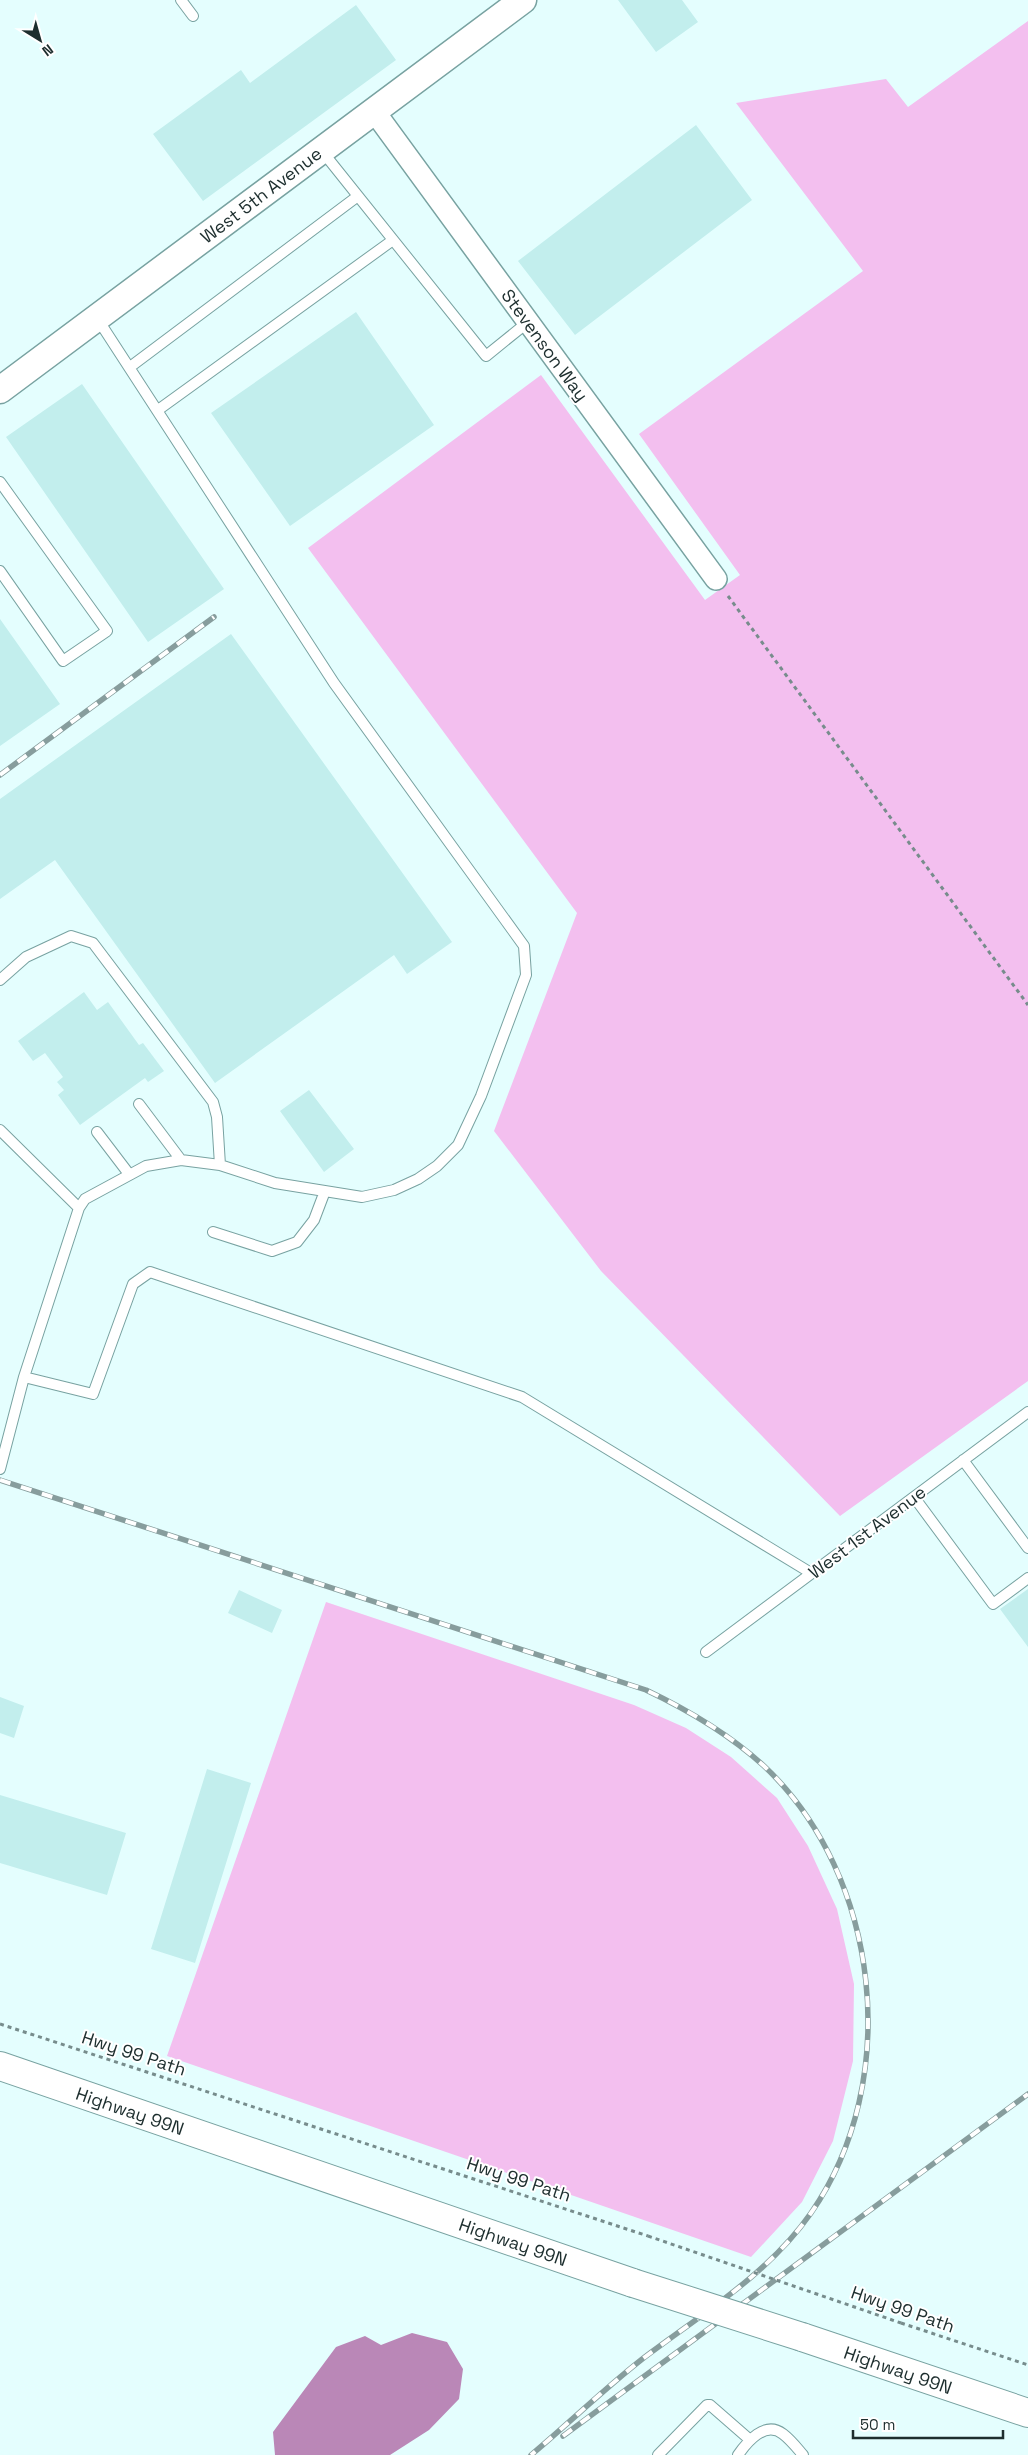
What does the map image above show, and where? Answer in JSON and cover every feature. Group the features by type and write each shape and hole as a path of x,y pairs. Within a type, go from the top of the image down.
{"main road":[{"name":"Highway 99N","path":"0,2066 634,2284 1028,2413"}],"street":[{"name":"West 5th Avenue","path":"0,390 522,0"},
{"name":"Stevenson Way","path":"374,111 716,579"}],"lane":[{"path":"181,0 193,16"},
{"path":"322,151 486,356 528,322"},
{"path":"130,366 358,196"},
{"path":"158,410 393,240"},
{"path":"0,1469 24,1377 78,1208 85,1199 146,1166 181,1160 220,1165 275,1183 362,1197 394,1190 418,1179 437,1166 458,1144 481,1096 526,975 524,946 498,907 334,683 130,366 97,318"},
{"path":"0,482 107,631 63,661 0,571"},
{"path":"0,980 26,957 71,936 93,943 213,1102 220,1165"},
{"path":"139,1104 181,1160"},
{"path":"0,1130 78,1208"},
{"path":"96,1132 129,1174"},
{"path":"213,1232 272,1251 297,1242 314,1220 326,1191"},
{"path":"24,1377 93,1394 133,1284 150,1272 522,1397 811,1573"},
{"name":"West 1st Avenue","path":"706,1652 1028,1412"},
{"path":"963,1460 1028,1548"},
{"path":"914,1496 993,1604 1028,1578"},
{"path":"658,2455 707,2405 710,2405 749,2439"},
{"path":"738,2455 749,2439 765,2432 777,2431 783,2434 803,2455"}],"path":[{"path":"716,579 1028,1004"},
{"name":"Hwy 99 Path","path":"0,2024 648,2236 1028,2366"}],"shaded area":[{"path":"1028,21 1028,1381 840,1516 601,1271 494,1131 577,913 308,548 541,375 705,600 740,575 639,434 863,271 736,103 886,79 908,107"},
{"path":"326,1602 634,1705 686,1728 731,1757 777,1798 808,1846 837,1909 854,1984 853,2061 833,2141 802,2202 751,2257 167,2056"},
{"path":"412,2333 447,2342 463,2369 459,2399 429,2430 390,2455 275,2455 273,2432 336,2347 365,2336 381,2345"}],"building":[{"path":"618,0 682,0 698,22 656,52"},
{"path":"356,5 396,60 203,201 153,134 241,70 250,83"},
{"path":"696,125 752,200 575,335 518,261"},
{"path":"356,312 434,425 290,526 211,413"},
{"path":"82,384 224,589 148,642 6,437"},
{"path":"0,619 60,704 0,746"},
{"path":"231,634 452,942 407,974 394,955 215,1083 55,860 0,899 0,799"},
{"path":"84,992 97,1010 108,1002 139,1045 143,1043 164,1071 148,1082 145,1078 80,1125 58,1095 64,1090 57,1082 63,1077 45,1053 33,1061 18,1041"},
{"path":"309,1090 354,1149 324,1172 280,1111"},
{"path":"1028,1589 1028,1647 1000,1609"},
{"path":"239,1590 282,1610 272,1633 228,1613"},
{"path":"0,1697 24,1706 14,1738 0,1733"},
{"path":"207,1769 251,1783 195,1963 151,1949"},
{"path":"0,1795 126,1833 107,1895 0,1863"}],"railway":[{"path":"0,775 214,617"},
{"path":"0,1480 646,1690 708,1724 737,1743 764,1766 803,1811 834,1864 855,1921 866,1981 867,2043 859,2103 840,2160 811,2213 775,2256 732,2293 627,2371 531,2455"},
{"path":"563,2436 1028,2094"}]}
